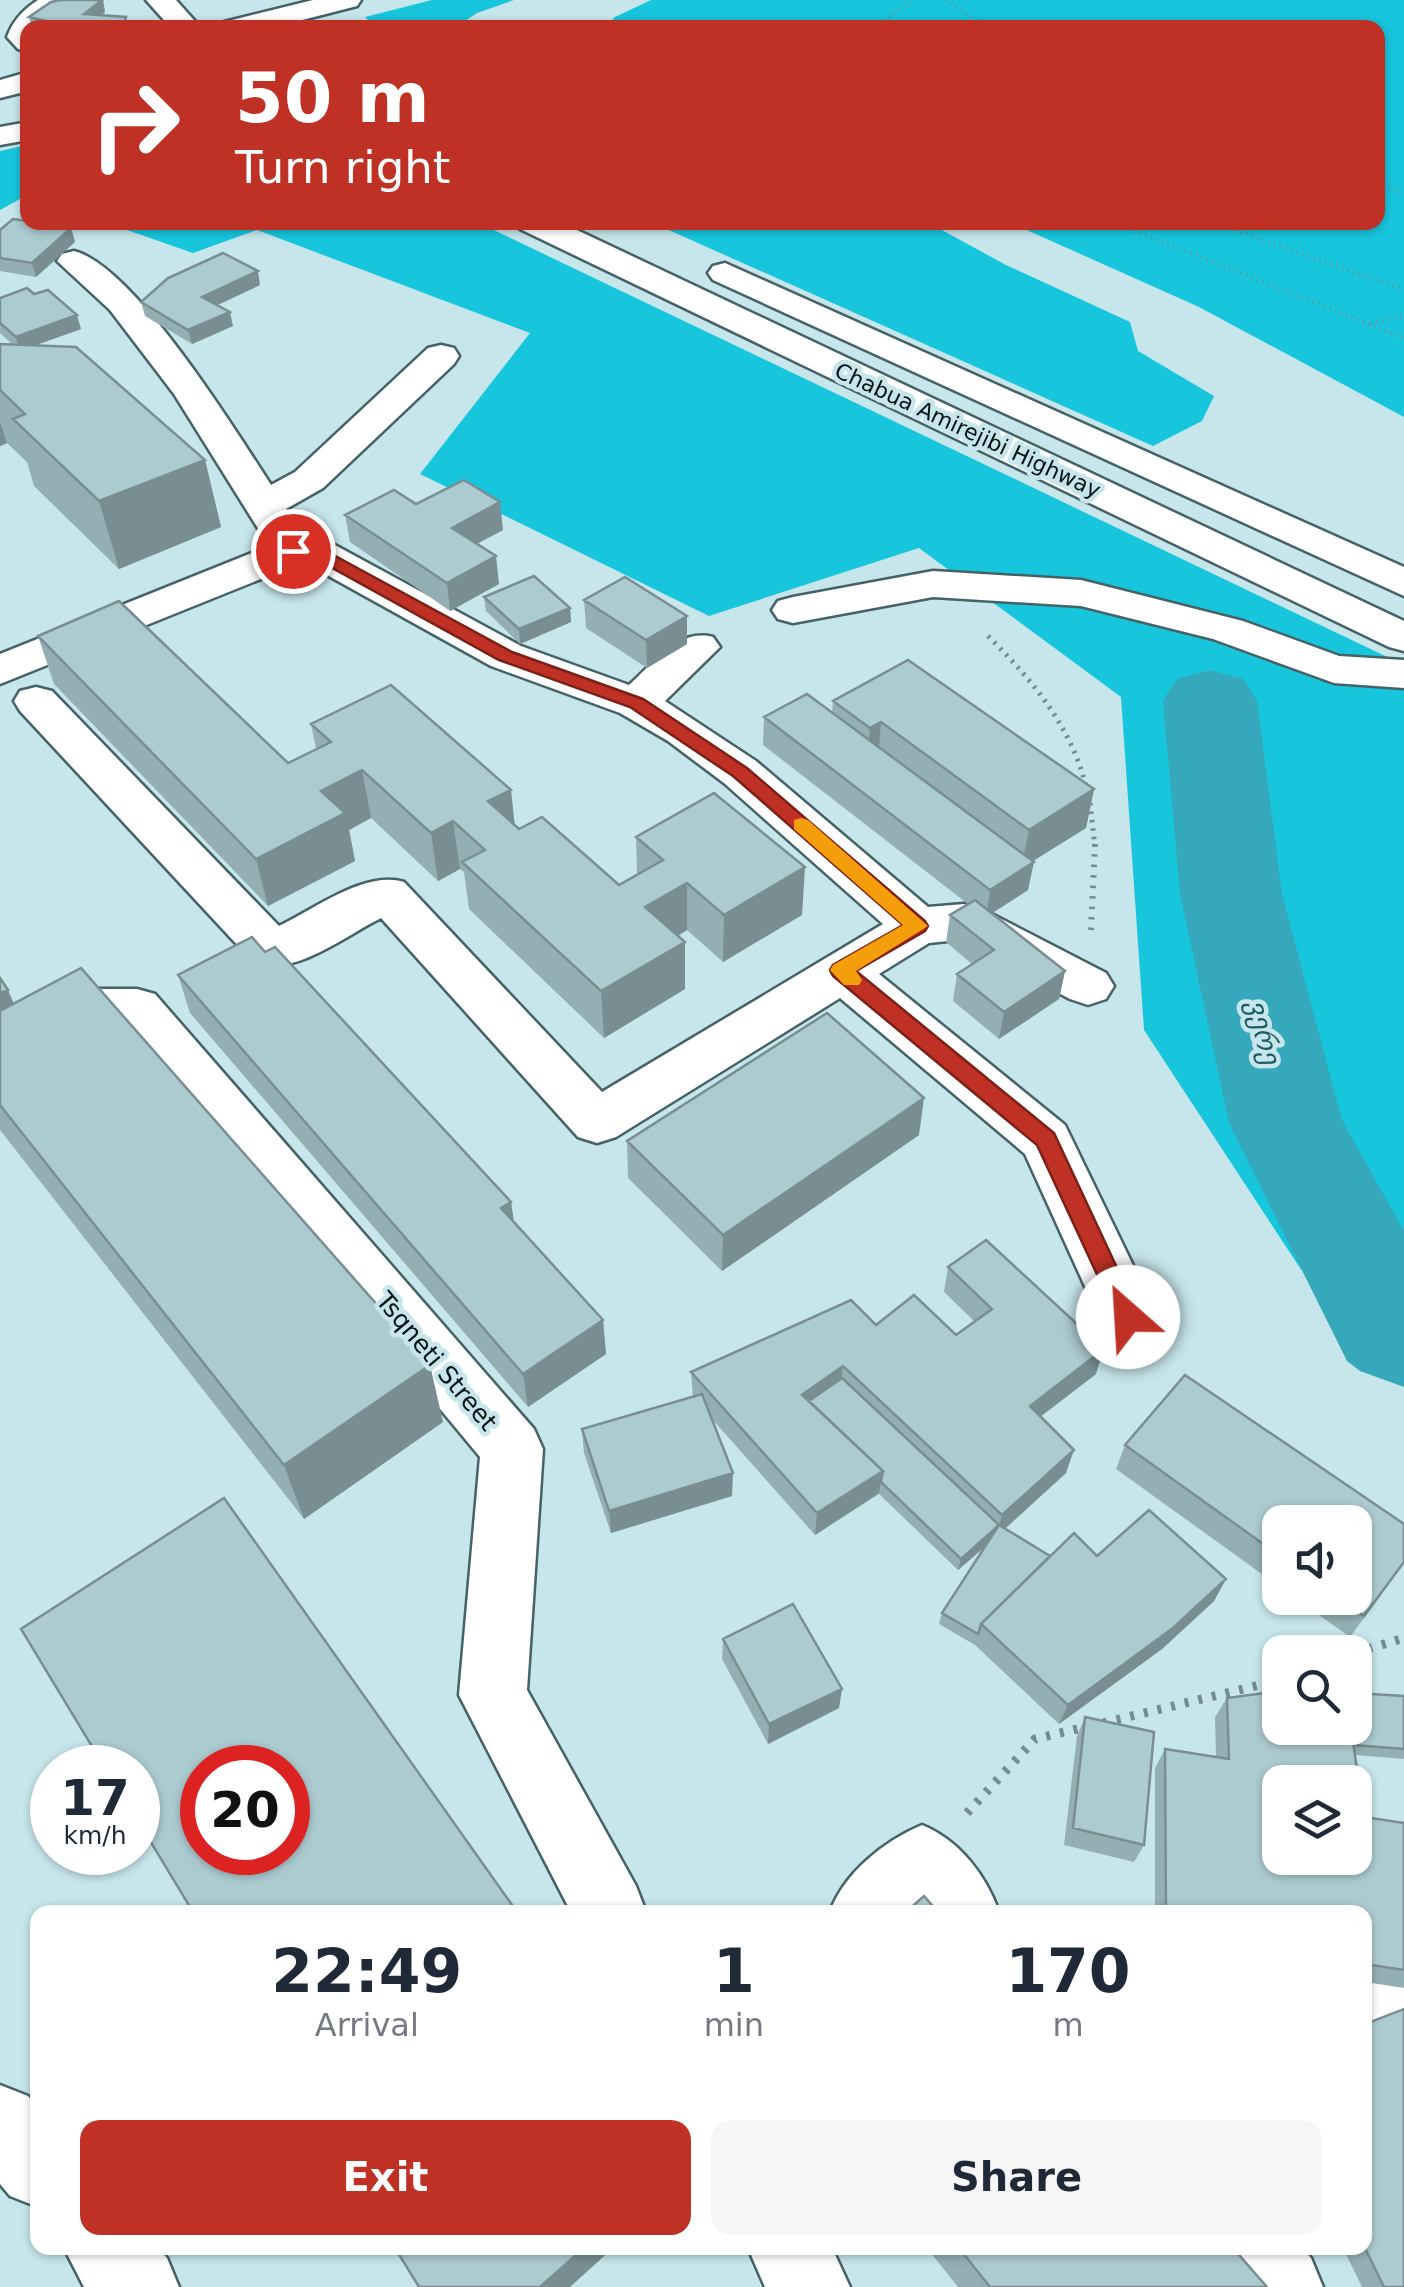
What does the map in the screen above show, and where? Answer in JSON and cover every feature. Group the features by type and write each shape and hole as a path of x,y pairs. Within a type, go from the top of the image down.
{"main road":[{"path":"0,10 41,0"},
{"path":"32,20 60,0"},
{"path":"160,0 180,20"},
{"path":"259,20 310,4 347,0"},
{"path":"310,4 331,20"},
{"name":"Chabua Amirejibi Highway","path":"549,230 1404,638"},
{"name":"Chabua Amirejibi Highway","path":"698,260 1404,583"},
{"path":"74,261 122,304 190,389 293,551"},
{"path":"262,506 309,480 441,356"},
{"path":"918,926 740,772 636,703 506,656 318,554 293,551 18,686 273,951 387,894 597,1122 918,926 964,922 1088,986"},
{"path":"794,610 933,584 1081,592 1228,630 1334,668 1404,674"},
{"path":"636,703 698,647"},
{"path":"841,970 1046,1140 1128,1317"},
{"name":"Tsqneti Street","path":"0,1046 77,1008 137,1008 512,1449 493,1695 606,1905"},
{"path":"887,1905 942,1887"},
{"path":"1372,2010 1404,2011"},
{"path":"0,2124 30,2159"},
{"path":"110,2255 138,2287"},
{"path":"792,2255 809,2287"},
{"path":"1254,2255 1282,2287"}],"path":[{"path":"885,20 913,0"},
{"path":"946,0 975,20"},
{"path":"1132,230 1404,338"},
{"path":"1235,230 1404,290"},
{"path":"1368,324 1404,316"},
{"path":"933,584 1033,680 1083,767 1096,836 1088,986"},
{"path":"1372,1646 1404,1638"},
{"path":"942,1887 1036,1739 1262,1684"}],"shaded area":[{"path":"432,0 514,0 466,20 365,17"},
{"path":"651,0 1404,0 1404,417 1199,307 1027,230 1385,230 1385,20 612,20"},
{"path":"20,147 20,199 0,210 0,151"},
{"path":"127,230 257,230 193,253"},
{"path":"257,230 494,230 1404,665 1404,1299 1321,1119 1236,701 1183,700 1244,1097 1302,1271 1144,1030 1121,697 919,548 709,616 420,474 530,333"},
{"path":"669,230 942,230 1006,265 1130,322 1138,351 1214,396 1202,421 1153,446"}],"building":[{"path":"102,0 84,14 126,17 29,17 51,2"},
{"path":"13,219 20,220 20,230 69,230 32,263 0,258 0,230"},
{"path":"223,253 258,271 202,297 230,312 188,330 141,302 168,278"},
{"path":"27,288 34,294 48,290 77,315 16,337 0,323 0,298"},
{"path":"0,344 76,347 205,460 99,501 13,419 25,414 0,390"},
{"path":"464,480 500,502 452,528 496,556 447,583 345,515 394,490 416,504"},
{"path":"534,576 570,608 519,629 484,597"},
{"path":"625,577 687,616 646,640 584,600"},
{"path":"119,601 288,763 331,742 311,724 391,685 511,790 488,801 519,829 542,817 619,885 663,860 636,837 714,793 805,867 724,915 687,883 645,907 685,942 601,991 462,862 485,850 453,821 431,833 362,770 321,791 345,813 256,859 38,636"},
{"path":"908,660 1094,789 1029,830 881,722 870,728 833,701"},
{"path":"807,694 1034,862 990,890 764,717"},
{"path":"975,900 1065,971 1004,1012 957,974 994,950 950,915"},
{"path":"252,937 265,952 275,947 511,1202 501,1208 603,1320 523,1374 178,975"},
{"path":"81,968 430,1365 284,1465 0,1105 0,1011"},
{"path":"827,1013 924,1098 723,1235 627,1141"},
{"path":"986,1240 1104,1349 1030,1406 1074,1450 1002,1515 843,1366 802,1395 883,1471 817,1513 691,1372 851,1300 876,1325 914,1295 956,1335 992,1309 948,1267"},
{"path":"1185,1375 1404,1524 1404,1562 1372,1605 1372,1505 1262,1505 1262,1543 1125,1445"},
{"path":"842,1378 999,1525 961,1559 881,1482 883,1471 809,1401"},
{"path":"702,1394 733,1473 609,1511 582,1429"},
{"path":"224,1498 512,1905 189,1905 160,1857 160,1745 91,1745 21,1629"},
{"path":"1149,1510 1226,1579 1173,1628 1068,1705 981,1624 1074,1533 1097,1556"},
{"path":"999,1525 1050,1556 981,1624 978,1634 942,1613"},
{"path":"793,1604 842,1689 769,1724 723,1639"},
{"path":"1262,1693 1262,1745 1353,1745 1356,1765 1262,1765 1262,1875 1372,1875 1372,1818 1404,1823 1404,1970 1372,1965 1372,1905 1166,1905 1165,1749 1229,1759 1227,1698"},
{"path":"1372,1694 1404,1696 1404,1749 1354,1745 1372,1745"},
{"path":"1085,1717 1154,1732 1144,1845 1073,1828"},
{"path":"924,1896 932,1905 914,1905"},
{"path":"1404,2009 1404,2287 1384,2287 1368,2255 1372,2255 1372,2021"},
{"path":"399,2255 576,2255 540,2287 419,2287"},
{"path":"965,2255 1239,2255 1267,2287 990,2287"}],"waterway":[{"name":"ვერე","path":"1210,700 1231,894 1286,1123 1391,1324 1404,1334"}],"slow traffic":[{"path":"801,825 918,926 841,970 852,980"}],"route":[{"path":"293,551 318,554 506,656 636,703 684,731 740,772 918,926 841,970 1046,1140 1128,1317"}]}
